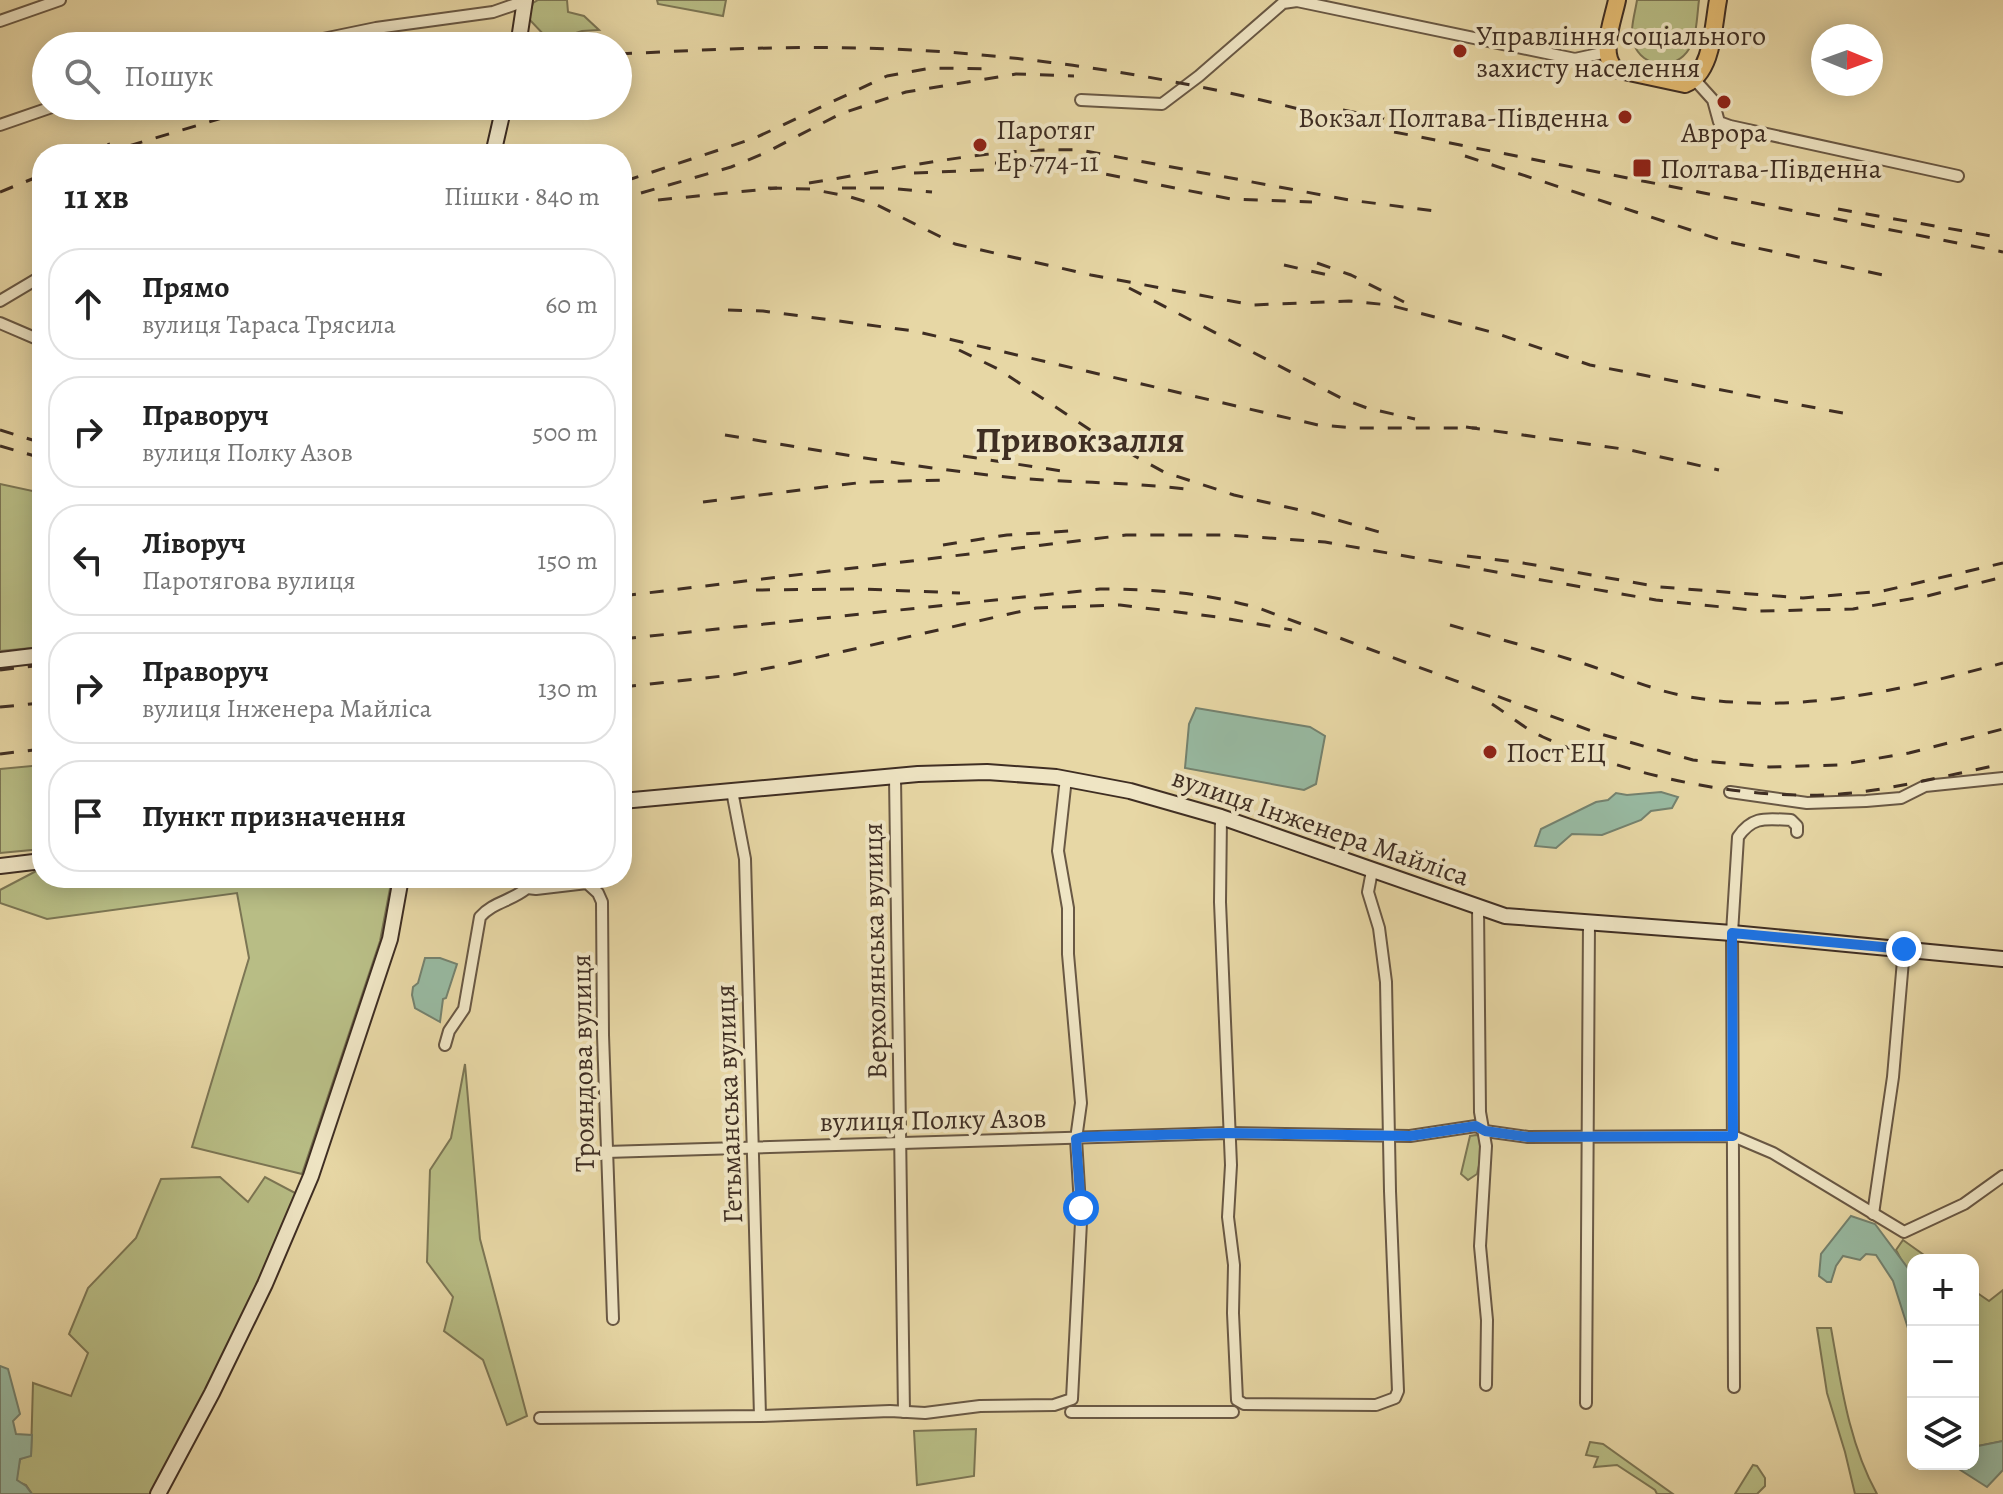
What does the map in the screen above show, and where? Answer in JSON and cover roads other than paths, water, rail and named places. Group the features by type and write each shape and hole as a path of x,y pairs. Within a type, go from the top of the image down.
{"main road":[{"path":"1617,0 1607,52 1608,63 1615,69 1675,83 1695,80 1707,58 1718,0"}],"street":[{"path":"0,21 60,0"},
{"path":"357,32 493,12 526,1 520,32"},
{"path":"1081,100 1162,104 1283,3 1297,1 1575,59 1607,52"},
{"path":"1695,80 1713,100 1719,122 1958,176"},
{"path":"0,125 32,114"},
{"path":"495,144 501,120"},
{"path":"0,301 32,282"},
{"path":"0,323 32,337"},
{"path":"0,660 32,656"},
{"name":"вулиця Інженера Майліса","path":"632,800 987,772 1066,778 1130,791 1221,817 1505,916 1732,933 2003,959"},
{"name":"Верхолянська вулиця","path":"895,777 904,1412"},
{"path":"540,1418 925,1413 980,1406 1054,1405 1072,1399 1081,1222 1076,1139 1081,1103 1068,954 1068,908 1058,851 1066,778"},
{"path":"1730,792 1807,803 1866,801 1901,798 1925,786 2003,778"},
{"name":"Гетьманська вулиця","path":"732,791 745,859 760,1416"},
{"path":"1221,817 1220,902 1231,1165 1228,1232 1234,1265 1237,1400 1244,1404 1376,1405 1395,1398 1398,1391 1386,982 1379,928 1368,892 1372,871"},
{"path":"1734,1387 1732,933 1738,837 1746,825 1755,820 1791,820 1797,826 1797,832"},
{"path":"0,866 32,862"},
{"path":"159,1492 265,1284 311,1176 390,939 399,888"},
{"path":"445,1045 449,1031 464,1009 480,917 487,909 517,896 523,888"},
{"name":"Трояндова вулиця","path":"594,888 602,902 606,1152 613,1319"},
{"path":"1478,906 1480,1112 1486,1146 1480,1246 1487,1320 1486,1385"},
{"path":"1586,1403 1589,922"},
{"path":"1873,1214 1893,1077 1904,949"},
{"name":"вулиця Полку Азов","path":"606,1152 1228,1133 1410,1136 1476,1126 1485,1131 1528,1137 1733,1136 1773,1153 1904,1232 1964,1204 2003,1176"},
{"path":"1071,1412 1233,1412"}],"railway":[{"path":"632,53 861,48 988,56 1115,72 1241,95 1364,126 2003,252"},
{"path":"632,179 755,138 887,76 931,68 992,69"},
{"path":"641,193 731,167 840,114 906,92 1016,74 1074,76"},
{"path":"1343,110 1441,130"},
{"path":"135,144 215,120"},
{"path":"809,183 978,155 1080,150 1349,200 1436,211"},
{"path":"1465,156 1724,241 1883,275"},
{"path":"995,163 1069,167 1231,199 1312,202"},
{"path":"914,173 1006,169"},
{"path":"0,192 32,179"},
{"path":"768,188 810,189 847,196 877,205 955,244 1091,275 1253,305 1349,301 1389,305 1495,333 1590,365 1848,414"},
{"path":"658,200 777,188"},
{"path":"842,188 932,192"},
{"path":"1838,209 2003,238"},
{"path":"1317,263 1351,275 1404,302"},
{"path":"1284,265 1328,275"},
{"path":"1129,288 1343,399 1415,419"},
{"path":"728,310 763,311 914,331 1318,425 1477,428"},
{"path":"959,350 998,369 1107,441 1164,472 1234,495 1386,534"},
{"path":"1466,427 1630,450 1719,470"},
{"path":"0,430 32,440"},
{"path":"725,435 979,474 1193,490"},
{"path":"0,446 32,455"},
{"path":"963,456 1062,471"},
{"path":"703,502 865,482 947,480"},
{"path":"943,545 1007,535 1070,531"},
{"path":"632,595 1126,535 1226,535 1325,542 1656,600 1760,611 1853,609 1927,596 2003,577"},
{"path":"1467,556 1660,587 1803,598 1883,591 2003,563"},
{"path":"756,590 862,589 960,593"},
{"path":"632,638 1100,589 1161,591 1221,599 1261,609 1597,733 1693,760 1769,767 1838,765 1909,753 2003,729"},
{"path":"632,686 774,667 1036,608 1120,605 1292,630"},
{"path":"1450,625 1568,659 1659,690 1725,701 1765,703 1845,698 1924,683 2003,663"},
{"path":"0,670 32,666"},
{"path":"0,707 32,704"},
{"path":"1492,704 1536,734 1578,752 1655,775 1736,790 1776,794 1853,793 2003,764"},
{"path":"0,754 32,750"}],"place":[{"name":"Управління соціального захисту населення","path":"1460,51"},
{"name":"Аврора","path":"1724,102"},
{"name":"Вокзал Полтава-Південна","path":"1625,117"},
{"name":"Паротяг Ер 774-11","path":"980,145"},
{"name":"Полтава-Південна","path":"1642,168"},
{"name":"Пост ЕЦ","path":"1490,752"}],"district":[{"name":"Привокзалля","path":"1080,439"}]}
